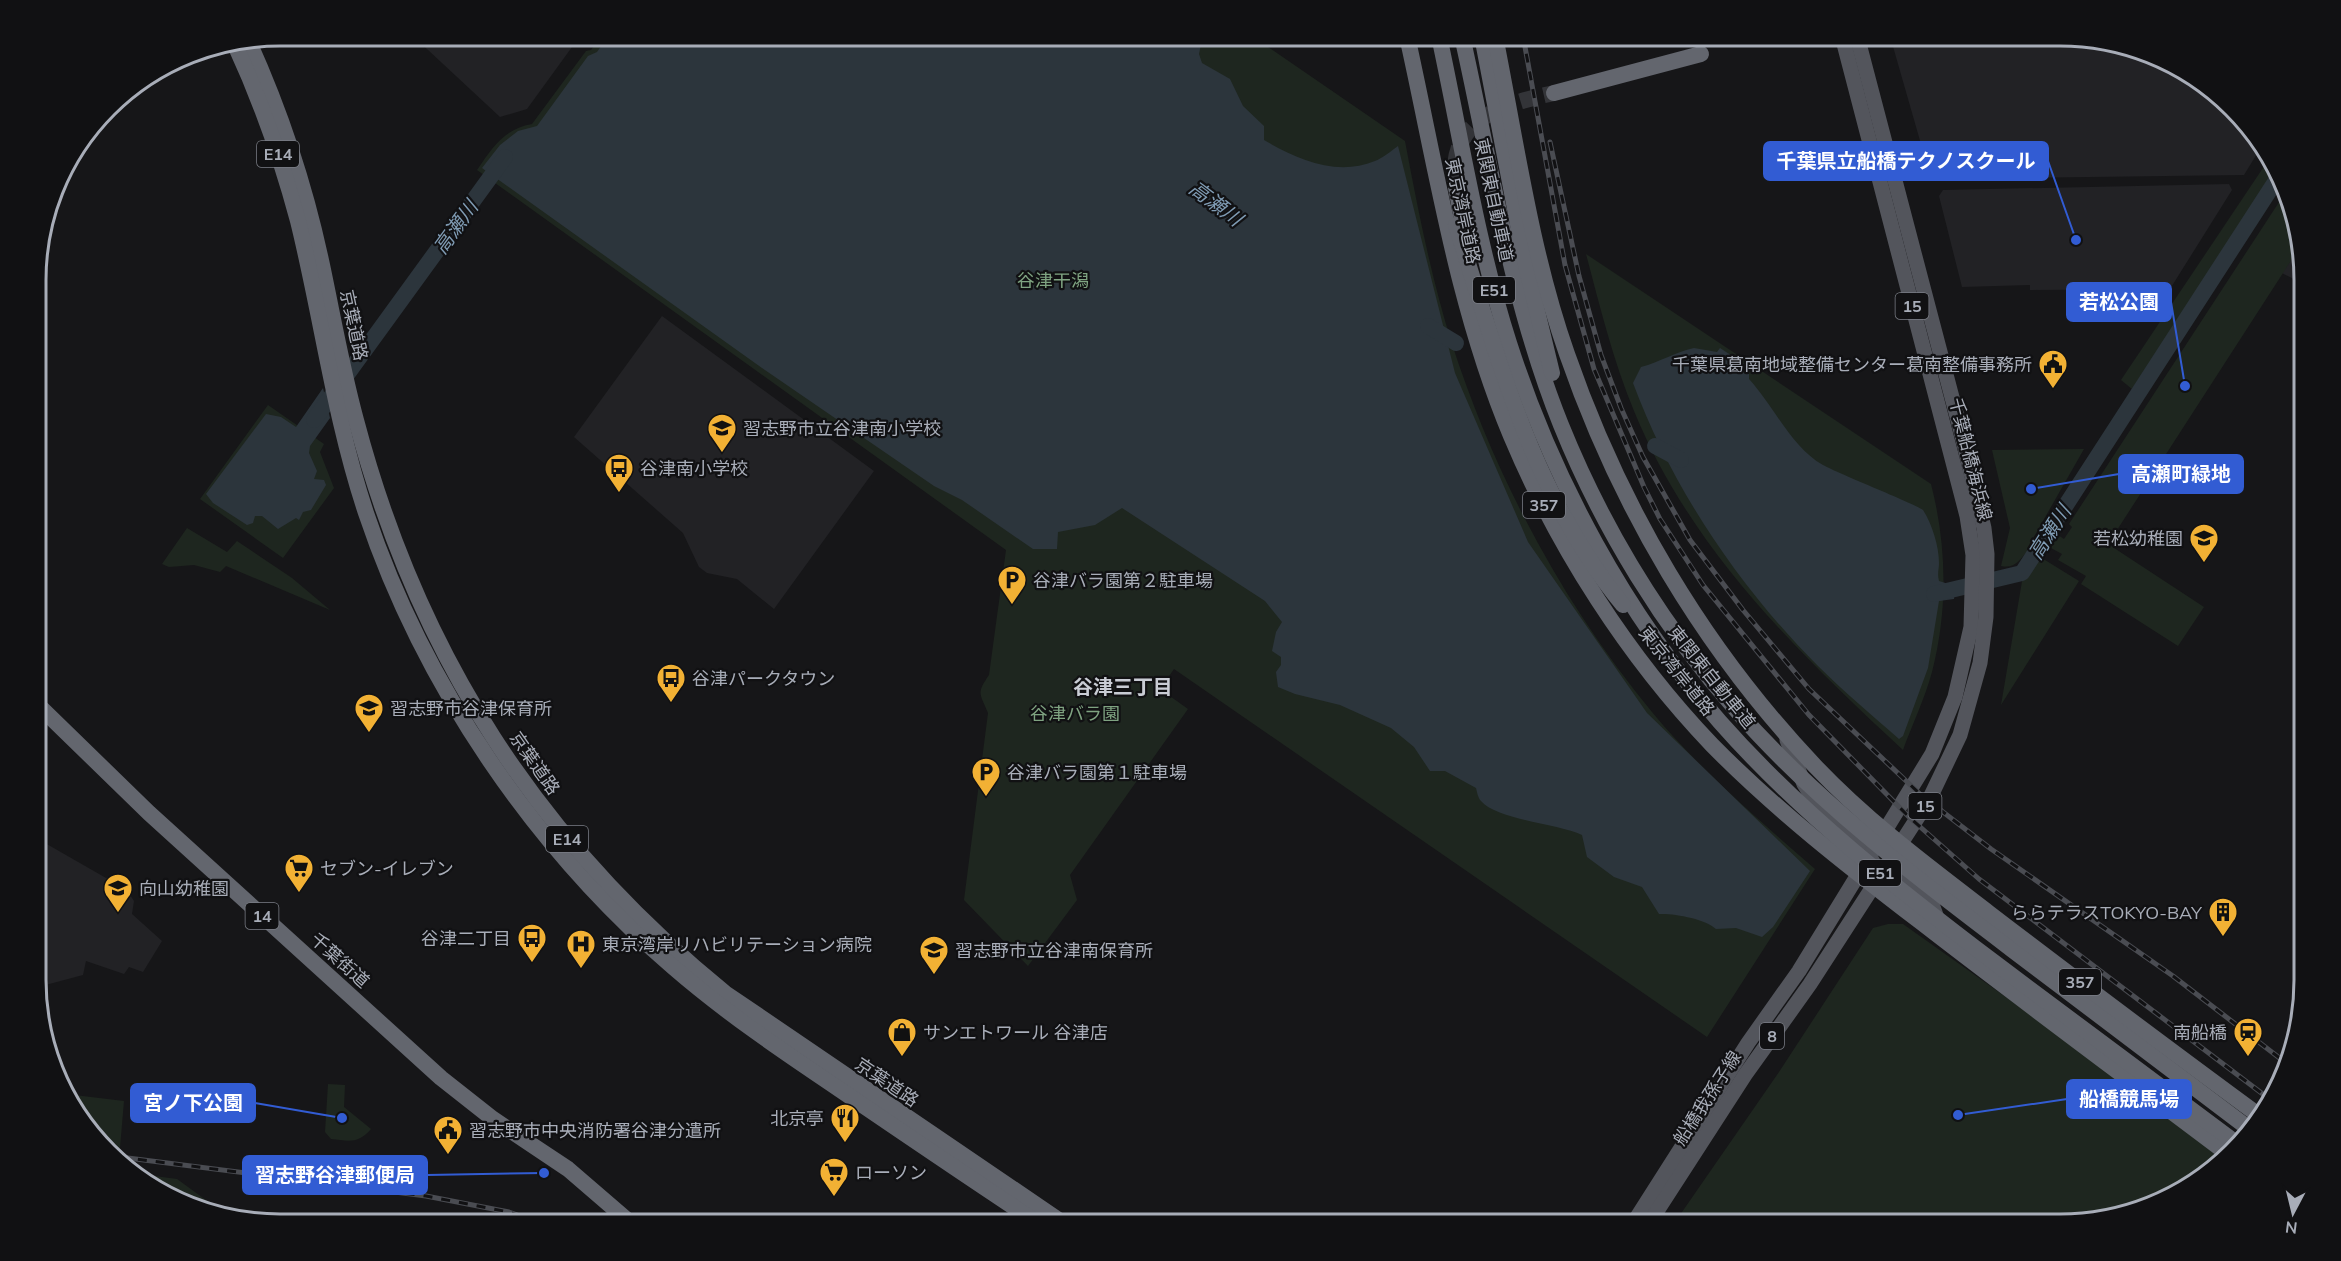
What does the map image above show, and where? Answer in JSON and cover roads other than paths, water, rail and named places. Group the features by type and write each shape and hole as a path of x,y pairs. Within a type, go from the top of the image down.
{"highway":[{"name":"東京湾岸道路","path":"1409,46 1428,145 1469,318 1512,439 1550,516 1616,625 1675,702 1755,787 1858,876 2222,1150"},
{"path":"1420,46 1455,224 1476,283"},
{"name":"東関東自動車道","path":"1442,46 1488,268 1509,344 1546,441 1583,534 1683,676 1758,763 1848,848 1946,925 2232,1140"},
{"name":"東関東自動車道","path":"1464,46 1525,321 1561,425 1629,559 1666,619 1712,682 1740,714 1814,788 1958,909 2244,1125"},
{"path":"1484,46 1525,261 1552,375 1573,435 1609,522"},
{"name":"357","path":"1497,46 1538,246 1565,350 1608,458 1629,502 1676,586 1731,667 1815,766 1901,845 2254,1112"},
{"name":"京葉道路","path":"251,48 275,104 298,174 340,423 367,514 385,562 419,639 477,739 522,803 606,903 672,966 716,1003 1025,1214"},
{"name":"京葉道路","path":"237,51 262,108 315,265 382,511 400,557 460,682 526,788 615,894 680,956 725,993 842,1075 1050,1214"},
{"path":"1554,93 1701,54"},
{"path":"1504,149 1503,126 1512,119"},
{"path":"1456,187 1489,333 1514,408 1535,457 1583,534"},
{"name":"千葉街道","path":"46,712 148,813 441,1078 493,1119 568,1169 620,1214"}],"main road":[{"name":"千葉船橋海浜線","path":"1845,46 1963,499 1973,555 1980,574"},
{"name":"千葉船橋海浜線","path":"1860,46 1984,528 1980,574 1980,663 1960,735 1938,783 1901,845"},
{"name":"千葉船橋海浜線","path":"1858,876 1922,772 1945,724 1963,669 1980,596"},
{"path":"1786,734 1804,784 1816,804 1852,835 1871,856 1875,873 1874,887"},
{"path":"1885,831 1892,860 1902,876 1931,900 1943,930 1965,949 1977,966"},
{"name":"船橋我孫子線","path":"1655,1214 1745,1075 1810,984 1901,845"},
{"name":"船橋我孫子線","path":"1639,1214 1858,876"}],"water":[{"name":"谷津干潟","path":"601,46 1201,46 1199,54 1202,63 1230,79 1243,106 1264,126 1264,140 1290,154 1317,164 1346,167 1375,161 1398,146 1455,373 1528,542 1647,713 1810,871 1773,927 1762,937 1736,928 1716,929 1705,922 1689,917 1659,914 1642,887 1614,877 1587,857 1582,835 1500,813 1480,800 1476,788 1445,771 1430,771 1414,747 1391,728 1340,705 1295,694 1278,687 1276,672 1281,665 1281,657 1272,651 1276,632 1282,622 1265,601 1122,508 1095,525 1058,532 1057,549 1033,549 962,500 934,486 762,368 482,168 500,145 518,131 537,126 588,56 597,52"},
{"path":"1694,348 1717,352 1720,348 1749,367 1749,379 1792,437 1823,465 1923,510 1938,550 1939,581 1955,586 1954,599 1939,601 1928,668 1903,736 1899,739 1818,666 1761,603 1710,534 1667,460 1633,383 1641,367"},
{"path":"323,388 330,418 310,446 309,453 317,471 314,479 324,480 326,485 311,510 303,512 299,520 296,518 278,529 262,516 255,516 253,523 247,525 213,503 206,494 266,414 281,417 296,427"}],"waterway":[{"name":"高瀬川","path":"314,420 505,157"},
{"name":"高瀬川","path":"1934,594 2022,573 2274,184"},
{"name":"高瀬川","path":"1428,326 1456,343"},
{"name":"高瀬川","path":"1655,446 1681,460"}],"tunnel":[{"path":"1456,187 1455,164 1460,146 1468,131 1481,119 1497,110 1514,103 1554,93"}],"railway":[{"path":"1525,46 1565,265 1594,369 1660,519 1703,585 1809,715 1909,817 1979,879 2264,1095"},
{"path":"1550,142 1579,276 1601,355 1621,408 1643,457 1690,540 1743,610 1809,689 1921,795 1991,849 2173,976 2281,1059"},
{"path":"127,1158 426,1196 515,1214"}],"place":[{"name":"千葉県立船橋テクノスクール","path":"2076,240"},
{"name":"若松公園","path":"2185,386"},
{"name":"千葉県葛南地域整備センター葛南整備事務所","path":"2053,390"},
{"name":"習志野市立谷津南小学校","path":"722,454"},
{"name":"高瀬町緑地","path":"2031,489"},
{"name":"谷津南小学校","path":"619,494"},
{"name":"若松幼稚園","path":"2204,564"},
{"name":"谷津バラ園第２駐車場","path":"1012,606"},
{"name":"谷津パークタウン","path":"671,704"},
{"name":"習志野市谷津保育所","path":"369,734"},
{"name":"谷津バラ園第１駐車場","path":"986,798"},
{"name":"セブン-イレブン","path":"299,894"},
{"name":"向山幼稚園","path":"118,914"},
{"name":"ららテラスTOKYO-BAY","path":"2223,938"},
{"name":"谷津二丁目","path":"532,964"},
{"name":"東京湾岸リハビリテーション病院","path":"581,970"},
{"name":"習志野市立谷津南保育所","path":"934,976"},
{"name":"サンエトワール 谷津店","path":"902,1058"},
{"name":"南船橋","path":"2248,1058"},
{"name":"船橋競馬場","path":"1958,1115"},
{"name":"宮ノ下公園","path":"342,1118"},
{"name":"北京亭","path":"845,1144"},
{"name":"習志野市中央消防署谷津分遣所","path":"448,1156"},
{"name":"習志野谷津郵便局","path":"544,1173"},
{"name":"ローソン","path":"834,1198"}],"district":[{"name":"谷津三丁目","path":"1123,686"}],"park label":[{"name":"谷津バラ園","path":"1075,713"}]}
